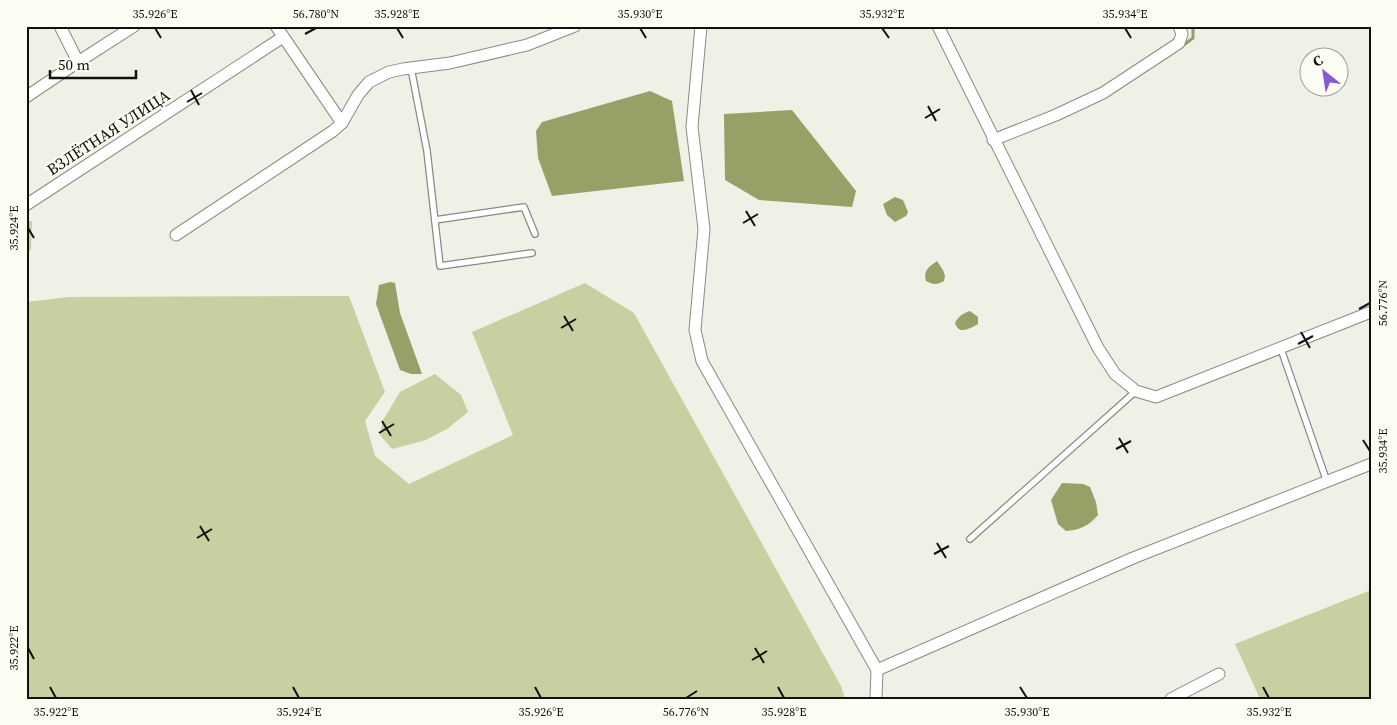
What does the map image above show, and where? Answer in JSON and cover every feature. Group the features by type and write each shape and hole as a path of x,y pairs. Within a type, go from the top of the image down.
{"street":[{"path":"60,26 78,62"},
{"path":"26,98 134,26"},
{"path":"276,26 342,123"},
{"path":"176,235 333,131 342,123 358,95 369,82 389,72 450,63 527,45 575,26"},
{"path":"700,26 692,127 704,229 695,330 702,362 878,670 876,699"},
{"path":"938,26 1098,348 1115,374 1136,391 1156,397 1371,312"},
{"path":"993,140 1056,115 1103,93 1179,43 1182,34 1179,26"},
{"name":"ВЗЛЁТНАЯ УЛИЦА","path":"26,205 283,37"},
{"path":"878,670 1133,558 1371,464"},
{"path":"1171,699 1219,674"}],"lane":[{"path":"411,68 427,152 440,266 532,253"},
{"path":"435,220 524,207 535,234"},
{"path":"1280,349 1327,482"},
{"path":"970,539 1136,391"}],"shaded area":[{"path":"650,91 672,101 684,181 552,196 538,158 536,131 542,122"},
{"path":"792,110 856,191 852,207 759,200 725,180 724,114"},
{"path":"895,197 903,200 908,212 906,216 895,222 887,215 883,204"},
{"path":"26,221 32,221 31,249 26,255"},
{"path":"937,261 945,276 944,281 933,284 926,281 925,274 929,267"},
{"path":"390,282 395,283 400,313 422,374 411,374 400,370 376,304 379,285"},
{"path":"585,283 634,313 841,686 845,699 26,699 26,302 69,297 349,296 385,392 365,421 375,456 409,484 513,435 472,332"},
{"path":"970,311 978,317 978,324 965,330 959,329 955,323 956,321"},
{"path":"435,374 461,395 468,412 447,429 426,440 392,449 380,435 383,420 400,392"},
{"path":"1062,483 1083,484 1090,487 1096,502 1098,515 1084,527 1066,531 1058,524 1051,500"},
{"path":"1371,590 1371,699 1260,699 1235,644"}],"waterway":[{"path":"1181,47 1193,38 1193,26"}]}
